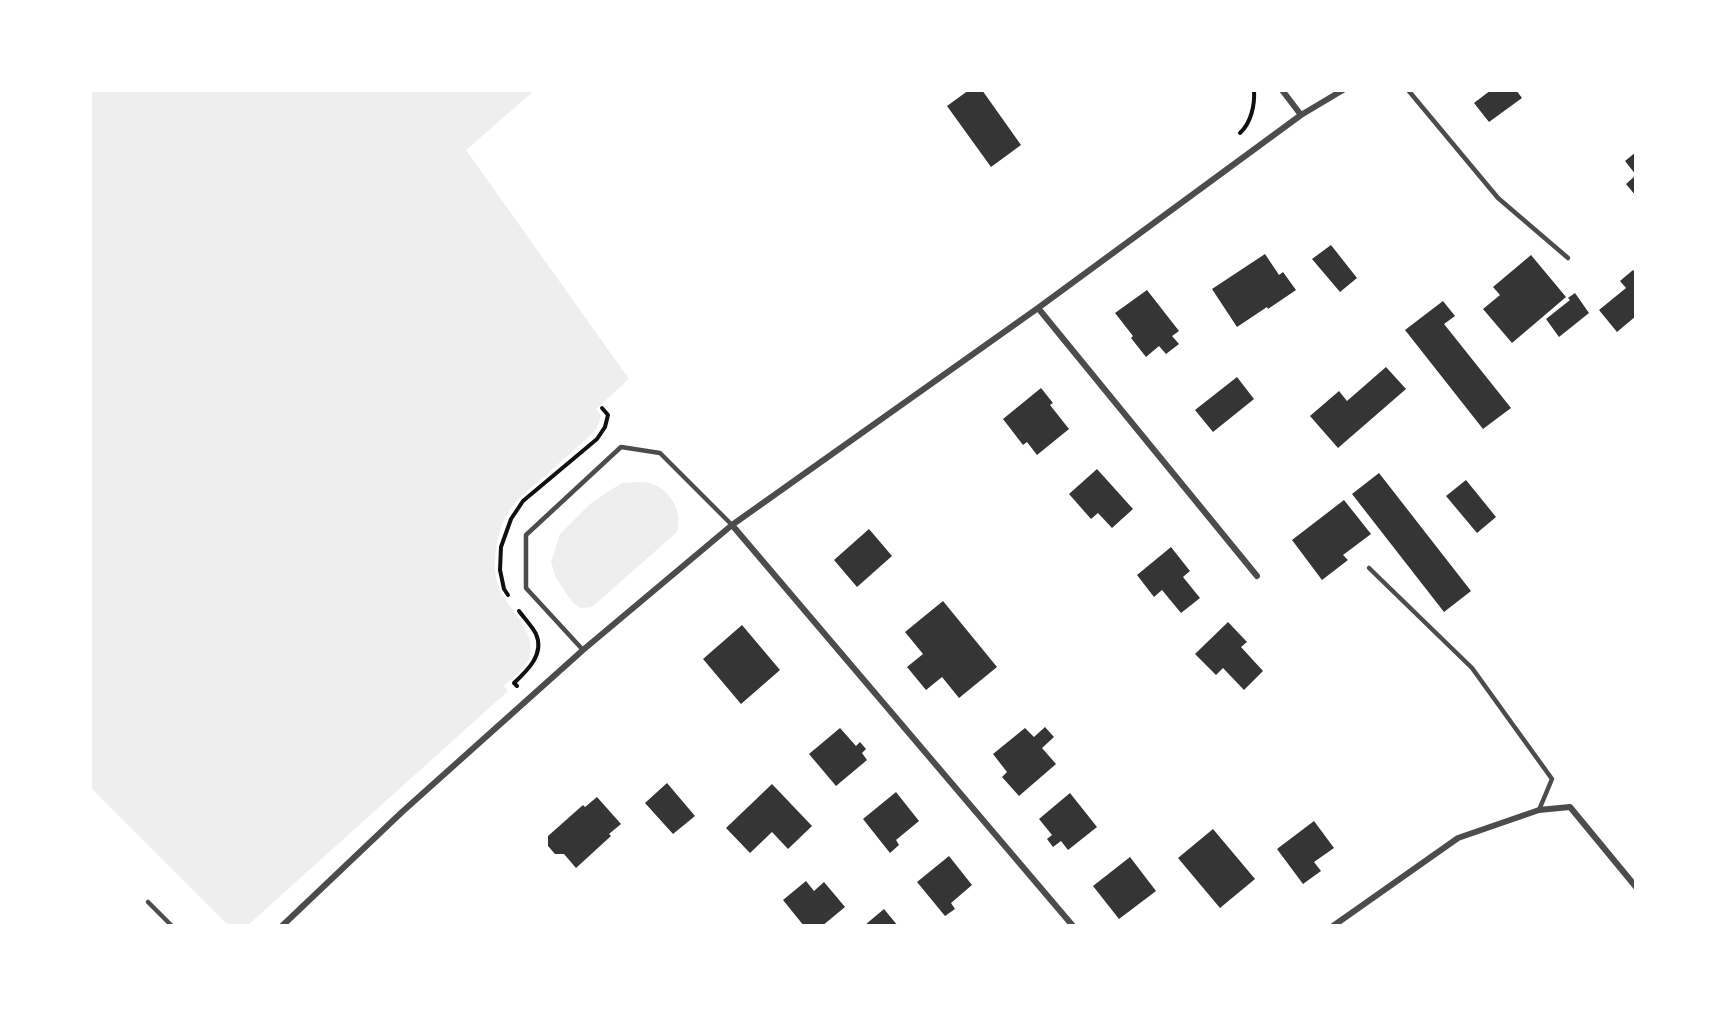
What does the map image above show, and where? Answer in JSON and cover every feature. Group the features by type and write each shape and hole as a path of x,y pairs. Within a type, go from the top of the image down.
{"street":[{"path":"1282,90 1301,115"},
{"path":"282,926 402,812 583,650 732,525 1038,308 1301,115 1343,90"},
{"path":"1038,308 1257,576"},
{"path":"732,525 1073,926"},
{"path":"1333,926 1458,838 1539,810 1570,807 1636,887"}],"lane":[{"path":"1408,90 1498,198 1568,258"},
{"path":"583,650 526,588 526,535 621,447 660,453 732,525"},
{"path":"1369,568 1472,668 1552,779 1539,810"},
{"path":"148,902 172,926"}],"path":[{"path":"1238,135 1247,127 1254,90"},
{"path":"509,596 504,589 500,570 501,547 511,519 523,501 597,439 605,427 608,415 602,408"},
{"path":"514,603 536,635 538,646 535,659 525,673 513,682 530,699"}],"shaded area":[{"path":"90,90 535,90 466,150 629,379 596,409 601,415 594,432 523,495 513,506 502,526 495,554 497,582 504,598 521,621 531,646 526,664 504,686 508,691 247,926 229,926 90,787"},
{"path":"637,482 659,487 670,497 677,510 677,532 592,607 581,608 573,603 556,578 551,562 560,534 590,504 609,491 622,483"}],"building":[{"path":"969,90 982,90 1021,145 991,167 947,106"},
{"path":"1491,90 1516,90 1522,98 1489,122 1474,103"},
{"path":"1636,152 1636,175 1625,161"},
{"path":"1636,175 1636,196 1626,184"},
{"path":"1331,245 1357,278 1340,292 1312,259"},
{"path":"1265,254 1279,275 1283,272 1296,290 1237,327 1212,289"},
{"path":"1531,255 1566,297 1512,343 1483,309 1500,295 1493,287"},
{"path":"1633,270 1636,274 1636,316 1617,332 1599,310 1626,288 1620,281"},
{"path":"1147,290 1179,331 1172,336 1179,344 1166,354 1159,346 1146,357 1115,313"},
{"path":"1575,293 1589,313 1559,337 1546,319 1570,300 1568,298"},
{"path":"1443,301 1455,316 1444,324 1511,408 1483,429 1405,330"},
{"path":"1386,367 1406,389 1338,448 1310,416 1339,391 1347,401"},
{"path":"1237,377 1254,399 1213,432 1195,410"},
{"path":"1041,388 1053,403 1050,405 1069,429 1037,455 1027,442 1023,445 1003,419"},
{"path":"1097,469 1133,509 1112,528 1098,513 1091,519 1069,494"},
{"path":"1379,473 1471,591 1444,612 1352,494"},
{"path":"1466,480 1496,517 1477,533 1446,496"},
{"path":"1344,500 1371,534 1343,555 1348,560 1322,580 1292,540"},
{"path":"869,529 892,556 857,587 834,560"},
{"path":"1171,547 1190,571 1183,577 1200,598 1181,613 1162,590 1154,597 1137,575"},
{"path":"943,601 997,667 959,698 942,677 926,690 907,667 923,654 905,632"},
{"path":"1228,622 1247,642 1241,647 1263,671 1244,690 1223,668 1216,675 1195,654"},
{"path":"742,625 780,670 741,704 703,659"},
{"path":"1045,727 1054,737 1042,748 1056,764 1019,796 1002,777 1007,772 993,754 1025,728 1034,737"},
{"path":"840,728 856,746 860,742 866,749 862,753 867,760 836,786 809,754"},
{"path":"667,783 695,816 673,834 645,803"},
{"path":"772,784 812,826 788,849 772,832 750,853 726,828"},
{"path":"896,792 919,821 896,840 899,845 890,853 863,819"},
{"path":"1070,793 1097,827 1068,850 1061,841 1053,847 1047,839 1052,835 1039,819"},
{"path":"597,797 621,824 576,868 564,854 555,854 548,846 548,836 583,805 585,807"},
{"path":"1314,821 1334,848 1314,862 1321,871 1303,884 1277,849"},
{"path":"1213,829 1255,879 1220,908 1178,858"},
{"path":"949,856 972,885 951,903 955,909 945,916 917,882"},
{"path":"1130,857 1156,891 1119,919 1093,886"},
{"path":"806,881 814,891 824,882 845,907 822,926 804,926 783,900"},
{"path":"884,909 898,926 865,925"}]}
